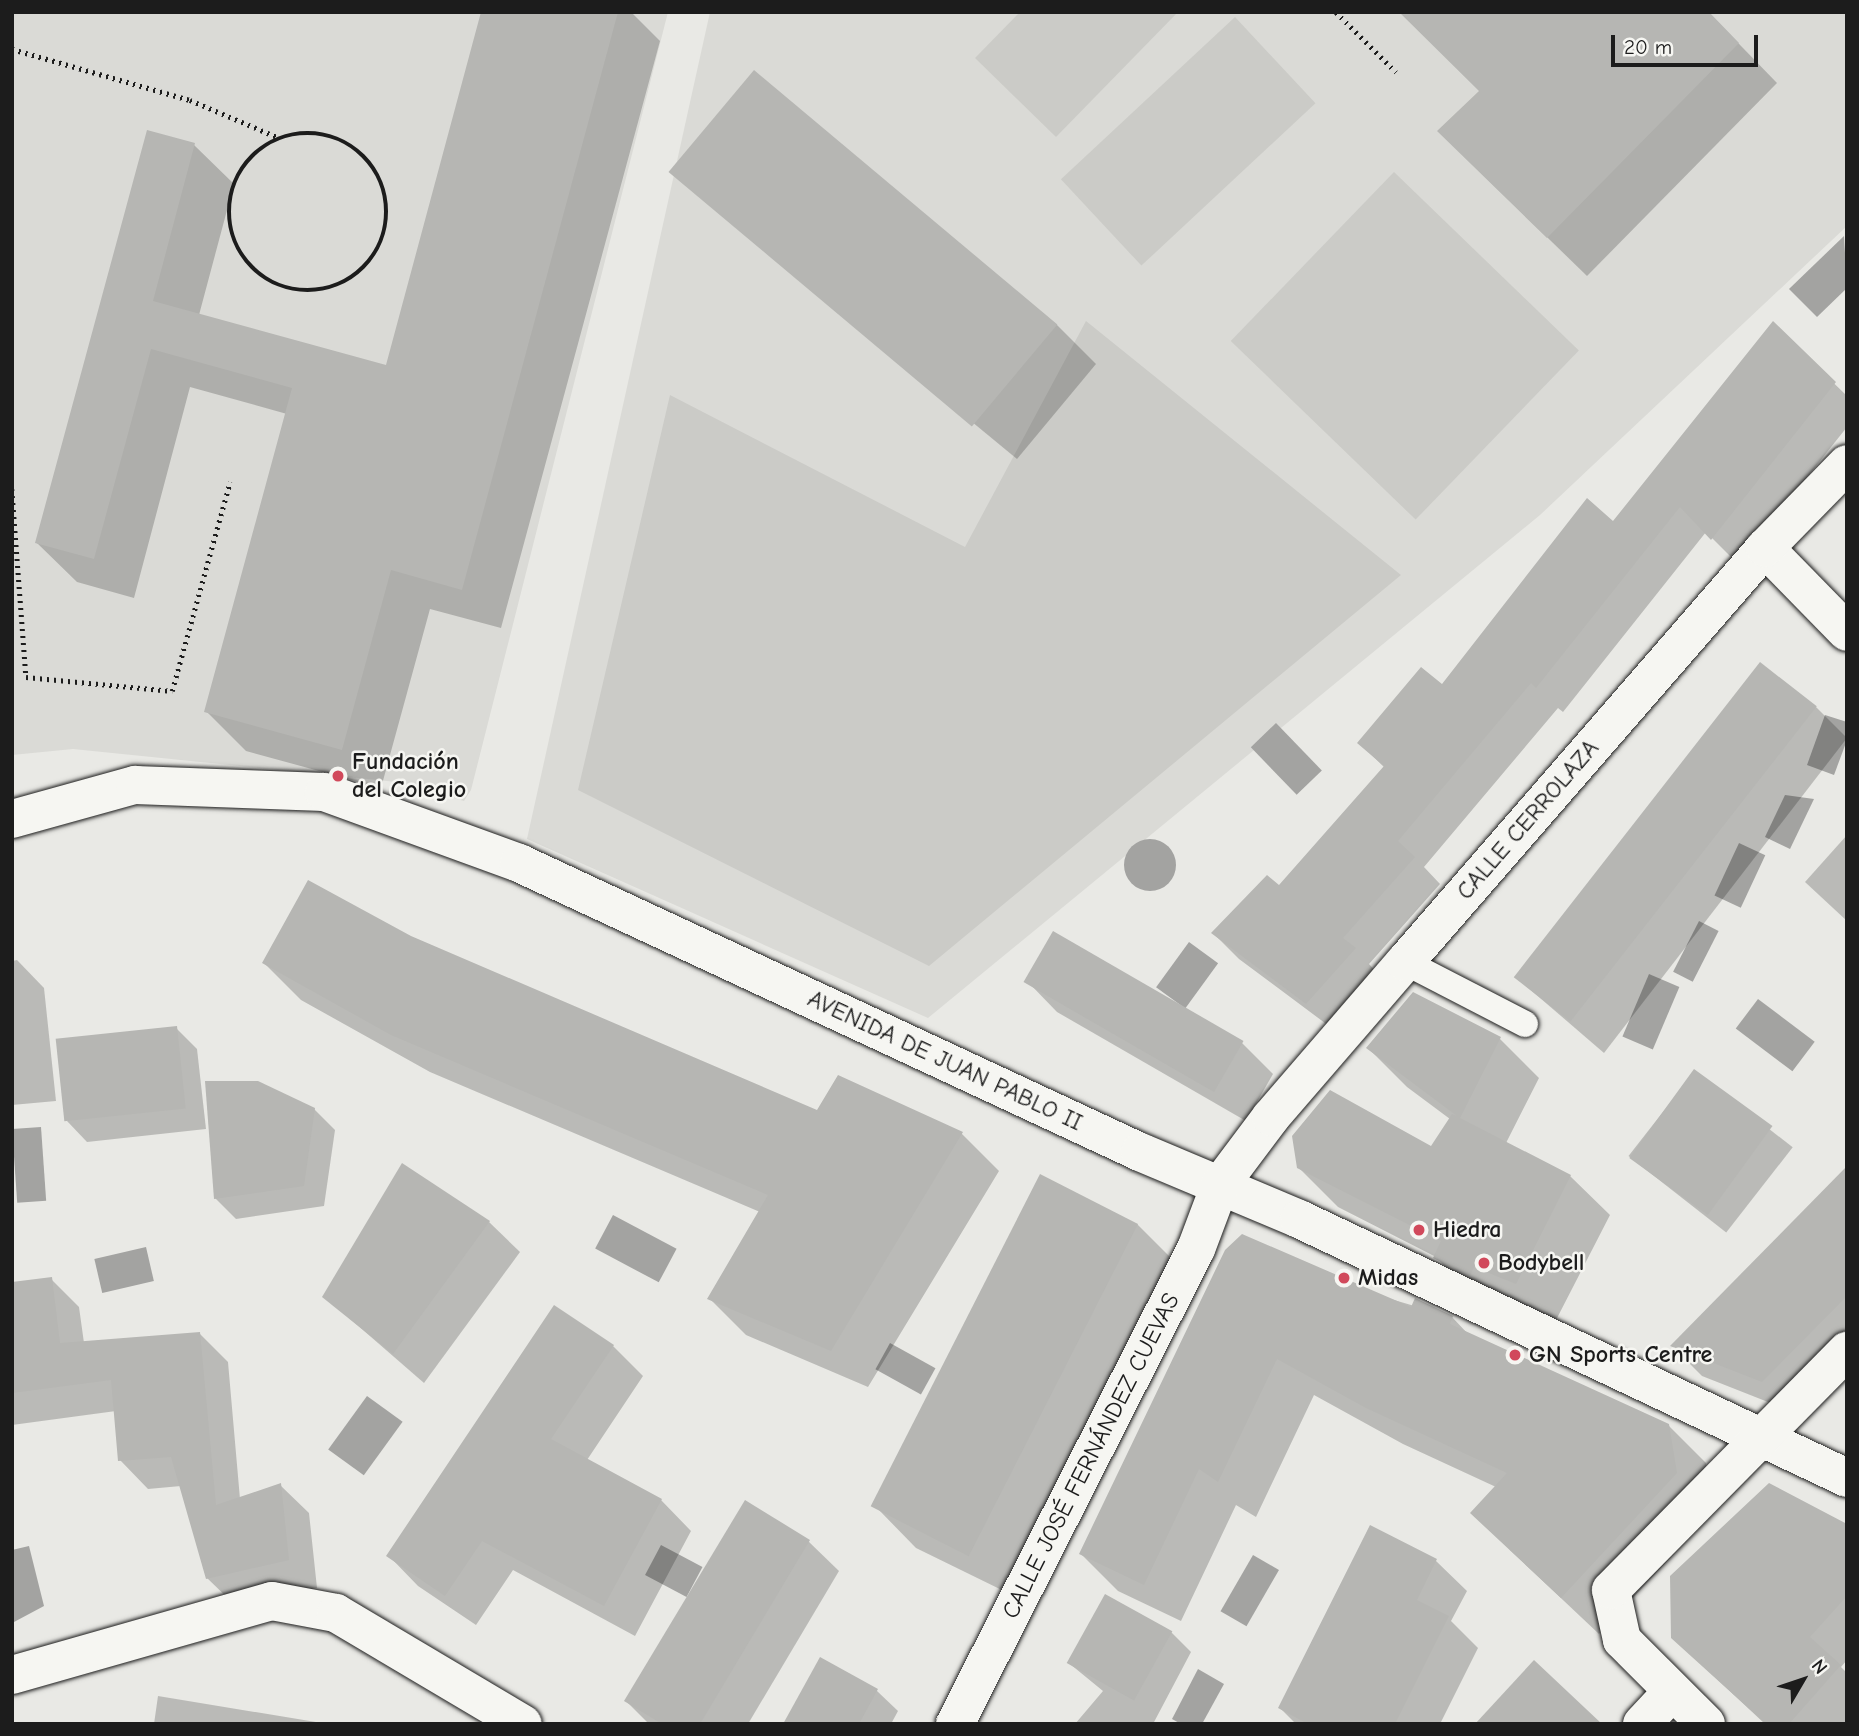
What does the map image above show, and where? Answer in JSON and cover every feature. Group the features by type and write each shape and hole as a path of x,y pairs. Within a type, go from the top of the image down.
{"street":[{"name":"CALLE CERROLAZA","path":"1220,1185 1271,1117 1765,548 1847,464"},
{"path":"1765,548 1847,632"},
{"name":"AVENIDA DE JUAN PABLO II","path":"12,819 135,785 324,792 519,863 1220,1185 1847,1478"},
{"name":"CALLE JOSÉ FERNÁNDEZ CUEVAS","path":"956,1724 1196,1249 1220,1185"},
{"path":"1706,1724 1671,1693 1622,1640 1611,1590 1759,1436 1847,1351"},
{"path":"12,1675 272,1601 336,1612 523,1724"},
{"path":"1642,1724 1671,1693"}],"lane":[{"path":"1405,962 1525,1024"}],"path":[{"path":"1336,12 1396,72"},
{"path":"12,49 190,100 277,138 304,132 331,135 356,147 374,166 385,189 388,215 383,240 370,263 350,280 327,290 301,291 276,285 255,271 238,251 229,226 228,201 237,175 253,152 277,138"},
{"path":"12,489 26,677 172,691 230,482"}],"shaded area":[{"path":"12,12 668,12 471,790 464,801 397,782 73,749 12,755"},
{"path":"710,12 1847,12 1847,226 1540,515 928,1018 527,839"},
{"path":"1020,12 1178,12 1056,137 975,58"},
{"path":"1235,17 1315,103 1141,266 1061,179"},
{"path":"1394,172 1579,351 1416,520 1231,341"},
{"path":"1844,236 1847,288 1817,317 1789,289"},
{"path":"1086,321 1401,575 929,966 578,790 670,395 965,547"},
{"path":"1825,715 1847,722 1847,740 1834,775 1807,765"},
{"path":"1276,723 1322,770 1297,795 1251,747"},
{"path":"1785,795 1814,799 1790,849 1765,837"},
{"path":"1150,839 1160,841 1168,847 1174,855 1174,875 1168,883 1160,889 1150,891 1140,889 1132,883 1126,875 1124,865 1126,855 1132,847 1140,841"},
{"path":"1739,843 1765,855 1741,908 1714,896"},
{"path":"1699,921 1719,931 1693,982 1673,972"},
{"path":"1189,942 1218,963 1185,1008 1156,987"},
{"path":"1649,974 1679,987 1653,1049 1622,1037"},
{"path":"1758,999 1815,1042 1792,1071 1736,1029"},
{"path":"41,1127 46,1201 17,1203 12,1129"},
{"path":"613,1215 677,1249 659,1282 595,1249"},
{"path":"146,1247 154,1281 102,1293 94,1259"},
{"path":"890,1343 935,1368 921,1394 875,1369"},
{"path":"367,1396 403,1422 364,1475 328,1449"},
{"path":"661,1545 702,1567 687,1597 645,1575"},
{"path":"29,1546 44,1606 14,1622 12,1550"},
{"path":"1253,1555 1279,1570 1246,1626 1220,1611"},
{"path":"1198,1669 1224,1684 1202,1724 1181,1724 1172,1719"}],"building":[{"path":"481,12 618,12 462,590 391,570 342,750 204,712 292,388 151,349 94,559 35,543 147,130 195,143 153,301 386,365"},
{"path":"1399,12 1709,12 1739,43 1547,238 1437,131 1479,91"},
{"path":"754,70 1057,325 972,426 669,172"},
{"path":"1773,321 1836,382 1711,540 1680,507 1536,688 1531,683 1398,841 1415,857 1343,938 1356,948 1306,1004 1211,933 1267,875 1279,885 1384,766 1357,743 1421,667 1442,684 1587,498 1613,521"},
{"path":"1760,662 1817,706 1570,1022 1514,977"},
{"path":"308,880 411,936 817,1110 838,1075 963,1132 831,1351 707,1299 768,1195 391,1035 262,963"},
{"path":"1053,931 1244,1041 1214,1092 1024,982"},
{"path":"1413,992 1501,1037 1460,1118 1571,1175 1516,1284 1474,1267 1470,1276 1433,1258 1441,1241 1297,1168 1292,1136 1330,1090 1431,1146 1452,1114 1457,1116 1366,1048"},
{"path":"177,1026 186,1109 64,1121 56,1039"},
{"path":"1694,1069 1772,1126 1708,1215 1629,1158"},
{"path":"205,1081 258,1081 315,1108 304,1186 214,1199"},
{"path":"402,1163 490,1221 393,1354 322,1297"},
{"path":"1847,1166 1847,1296 1762,1382 1670,1346"},
{"path":"1040,1174 1138,1224 969,1556 871,1506"},
{"path":"1242,1234 1411,1307 1415,1298 1453,1316 1450,1324 1669,1424 1677,1473 1561,1598 1470,1513 1507,1473 1366,1408 1277,1359 1218,1482 1199,1469 1144,1585 1079,1554 1225,1250"},
{"path":"52,1277 60,1343 200,1332 216,1505 281,1483 289,1560 206,1579 171,1457 118,1461 111,1380 12,1393 12,1282"},
{"path":"554,1305 614,1345 551,1439 662,1499 604,1606 482,1541 445,1596 386,1556"},
{"path":"1769,1483 1847,1524 1847,1596 1810,1637 1841,1665 1789,1724 1766,1724 1671,1638 1670,1576"},
{"path":"745,1500 810,1540 700,1724 662,1724 624,1701"},
{"path":"1370,1525 1437,1559 1417,1600 1449,1616 1395,1724 1308,1724 1278,1708"},
{"path":"1105,1594 1172,1631 1134,1700 1067,1663"},
{"path":"820,1657 878,1689 859,1724 783,1724"},
{"path":"1534,1660 1602,1724 1475,1724"}],"place":[{"name":"Fundación del Colegio","path":"338,776"},
{"name":"Hiedra","path":"1419,1230"},
{"name":"Bodybell","path":"1484,1263"},
{"name":"Midas","path":"1344,1278"},
{"name":"GN Sports Centre","path":"1515,1355"}]}
